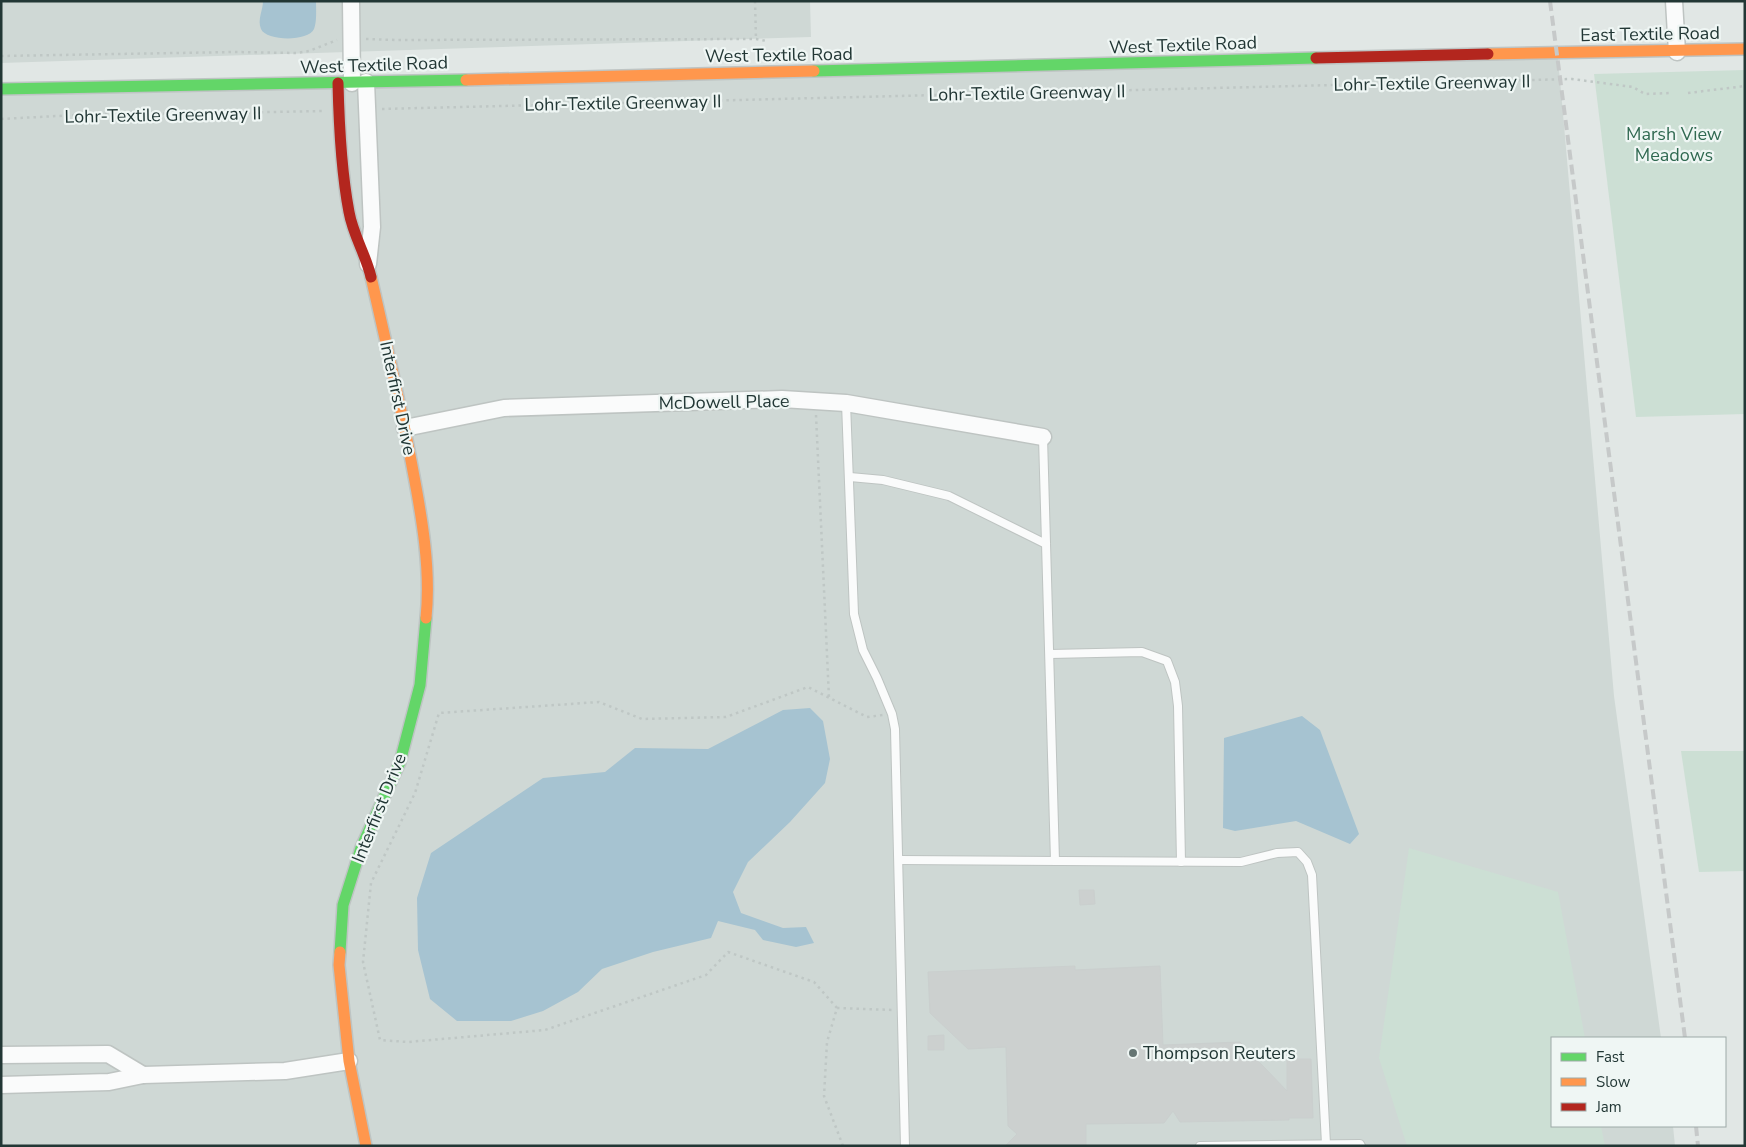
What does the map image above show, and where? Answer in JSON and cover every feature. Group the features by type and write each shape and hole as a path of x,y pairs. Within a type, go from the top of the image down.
{"main road":[{"name":"East Textile Road","path":"1556,52 1677,52 1745,49"},
{"name":"West Textile Road","path":"1,89 352,83 1556,52"},
{"name":"Interfirst Drive","path":"352,83 340,142 349,212 354,233 368,264 405,428 422,520 428,601 420,685 400,762 361,848 343,905 339,965 349,1061 366,1146"}],"street":[{"path":"350,1 352,83"},
{"path":"1674,1 1677,52"},
{"name":"Interfirst Drive","path":"352,83 367,144 372,227 368,264"},
{"name":"McDowell Place","path":"405,428 504,408 782,399 846,403 1043,437"},
{"path":"1,1055 108,1054 144,1075"},
{"path":"1,1085 109,1082 144,1075 285,1071 349,1061"}],"lane":[{"path":"846,403 854,614 862,650 877,678 892,714 895,729 905,1146"},
{"path":"1043,437 1055,861"},
{"path":"850,478 883,480 950,496 1046,544"},
{"path":"1050,654 1142,652 1167,661 1174,682 1178,706 1181,862"},
{"path":"899,860 1241,862 1277,853 1298,852 1307,862 1312,875 1326,1144"},
{"path":"1200,1146 1326,1144 1360,1144 1361,1146"}],"path":[{"path":"755,1 756,39"},
{"path":"363,38 396,40 756,39 767,41"},
{"path":"1,56 234,52 296,53 309,51 330,41 340,39"},
{"name":"Lohr-Textile Greenway II","path":"380,110 1572,79 1633,86 1645,94 1672,93"},
{"path":"1688,93 1745,86"},
{"name":"Lohr-Textile Greenway II","path":"1,119 132,112 172,114 325,111"},
{"path":"816,402 828,698"},
{"path":"892,714 867,717 808,688 726,717 642,719 599,702 439,713 415,793 371,883 363,962 380,1040 408,1042 545,1030 706,975 728,952 814,982 837,1008 903,1011"},
{"path":"837,1008 827,1042 824,1096 843,1146"}],"shaded area":[{"path":"1,1 810,1 811,37 1,63"},
{"path":"1557,52 1614,696 1661,1037 1551,1037 1551,1127 1673,1127 1675,1146 1,1146 1,89"}],"green space":[{"name":"Marsh View Meadows","path":"1745,70 1745,414 1636,417 1594,74"},
{"path":"1681,751 1745,751 1745,871 1699,872"},
{"path":"1409,848 1558,892 1585,1037 1551,1037 1551,1127 1601,1127 1605,1146 1407,1146 1379,1058"}],"water":[{"path":"263,1 316,1 314,29 304,36 296,38 278,38 264,33 260,22"},
{"path":"810,708 823,721 830,759 825,783 790,822 748,862 733,892 741,913 783,928 806,927 814,943 796,947 763,940 755,930 718,921 711,938 653,952 602,969 578,992 543,1011 511,1021 457,1021 430,999 418,950 417,898 431,853 543,778 605,772 635,748 708,749 783,710"},
{"path":"1302,716 1320,730 1359,834 1350,844 1296,821 1235,831 1223,828 1224,738"}],"building":[{"path":"1079,890 1094,890 1095,904 1080,905"},
{"name":"Thompson Reuters","path":"1075,966 1075,970 1160,966 1163,1045 1240,1042 1287,1091 1287,1059 1311,1059 1313,1118 1180,1122 1173,1111 1164,1123 1086,1124 1086,1146 1005,1146 1017,1134 1008,1126 1006,1047 968,1049 930,1013 928,972"},
{"path":"944,1035 944,1050 928,1050 928,1036"}],"railway":[{"path":"1550,1 1685,1037"},
{"path":"1696,1127 1698,1146"}],"traffic: fast":[{"path":"814,71 1316,58"},
{"path":"1,89 466,80"},
{"path":"340,952 343,905 361,848 400,762 420,685 426,618"}],"traffic: slow":[{"path":"1488,54 1745,49"},
{"path":"466,80 814,71"},
{"path":"371,277 420,507 425,544 426,618"},
{"path":"340,952 339,965 349,1061 366,1146"}],"traffic: jam":[{"path":"1316,58 1488,54"},
{"path":"338,83 341,148 346,196 356,237 371,277"}],"place":[{"name":"Thompson Reuters","path":"1133,1053"}]}
